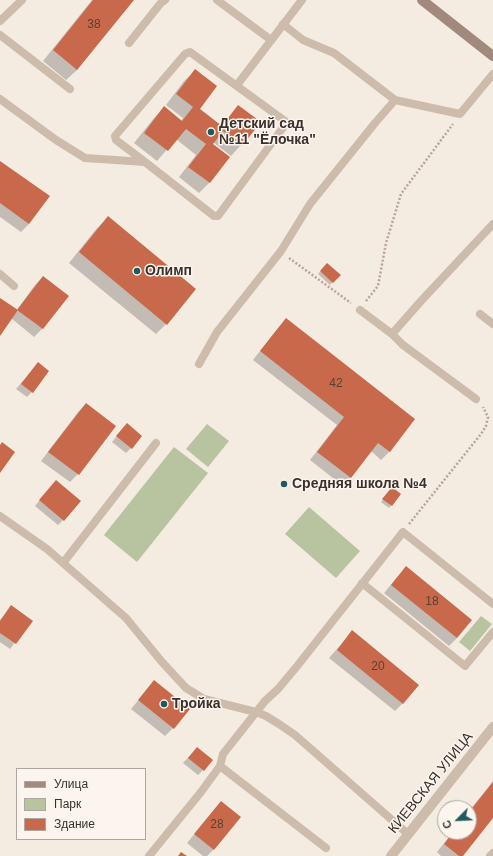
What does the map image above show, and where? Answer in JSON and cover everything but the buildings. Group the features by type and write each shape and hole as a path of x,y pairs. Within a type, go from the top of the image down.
{"street":[{"path":"426,1 493,56"},
{"name":"КИЕВСКАЯ УЛИЦА","path":"391,856 493,727"}],"lane":[{"path":"0,21 22,0"},
{"path":"129,43 160,4 165,0"},
{"path":"217,0 271,40"},
{"path":"237,85 302,0"},
{"path":"283,24 303,40 334,53 395,100 460,114 493,74"},
{"path":"0,35 70,89"},
{"path":"190,52 285,120 285,126 218,216 214,216 145,162 116,140 115,136 185,54 190,52"},
{"path":"0,99 56,140 85,158 145,162"},
{"path":"199,364 217,332 280,251 310,204 395,100"},
{"path":"392,334 493,224"},
{"path":"0,274 14,286"},
{"path":"360,310 392,334 403,345 476,399"},
{"path":"480,314 493,324"},
{"path":"63,563 156,443"},
{"path":"0,516 47,549 126,618 162,662 186,688 204,699 256,712 266,716 295,735 408,834"},
{"path":"149,856 220,766 223,754 256,712 298,665 403,532 493,604"},
{"path":"362,583 465,666 493,632"},
{"path":"220,766 326,848"},
{"path":"490,856 493,853"}],"path":[{"path":"280,251 360,310 378,286 386,243 401,194 460,114"},
{"path":"403,532 486,426 488,417 484,408 476,399"}],"green space":[{"path":"207,424 229,441 208,467 186,449"},
{"path":"174,447 208,473 137,562 104,535"},
{"path":"309,507 360,551 336,578 285,534"},
{"path":"481,616 492,624 470,651 459,642"}],"place":[{"name":"Детский сад №11 \"Ёлочка\"","path":"211,132"},
{"name":"Олимп","path":"137,271"},
{"name":"Средняя школа №4","path":"284,484"},
{"name":"Тройка","path":"164,704"}]}
